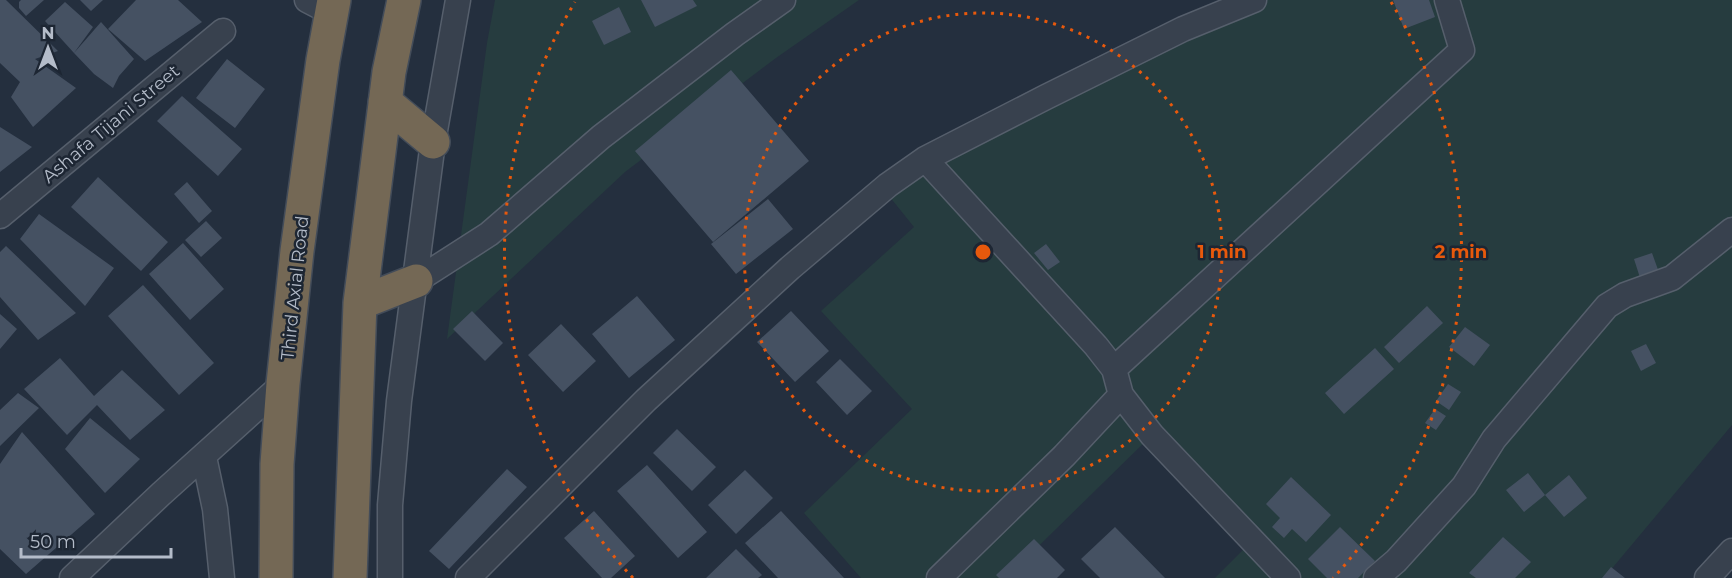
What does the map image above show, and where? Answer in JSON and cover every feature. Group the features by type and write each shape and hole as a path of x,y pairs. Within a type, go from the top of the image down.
{"highway":[{"path":"350,578 360,303 389,72 405,0"},
{"name":"Third Axial Road","path":"276,578 278,464 283,384 324,4"},
{"path":"386,102 433,142"},
{"path":"360,303 416,281"}],"street":[{"path":"390,578 390,505 399,401 433,142 458,0"},
{"path":"416,281 489,234 619,123 783,0"},
{"path":"468,578 646,400 773,284 888,185 926,159 1184,29 1254,0"},
{"path":"1114,369 1462,50 1447,0"},
{"name":"Ashafa Tijani Street","path":"0,216 223,31"},
{"path":"926,159 1089,338 1114,369 1121,395 1152,435 1288,578"},
{"path":"1376,578 1396,561 1464,486 1494,440 1607,306 1625,296 1672,278 1732,230"},
{"path":"72,578 160,494 283,384"},
{"path":"939,578 1064,456 1121,395"},
{"path":"204,457 215,509 222,578"},
{"path":"1707,578 1732,551"}],"green space":[{"path":"495,0 859,0 776,58 625,172 447,339 487,43"},
{"path":"1254,0 1732,0 1732,425 1604,578 1215,578 1252,541 1152,435 1006,578 861,578 804,513 912,409 821,311 914,227 889,196 976,140 1021,115"}],"building":[{"path":"0,0 6,0 58,51 35,59 76,88 33,127 11,97 20,82 0,63"},
{"path":"21,0 44,0 26,16 19,8"},
{"path":"80,0 103,0 91,11"},
{"path":"136,0 178,0 202,22 145,61 108,29"},
{"path":"641,0 693,0 697,6 655,27"},
{"path":"1393,0 1429,0 1435,17 1404,29"},
{"path":"65,2 93,27 74,53 45,21"},
{"path":"619,7 631,32 604,45 592,21"},
{"path":"101,22 134,59 119,76 113,88 94,74 74,53"},
{"path":"227,59 265,89 235,128 196,98"},
{"path":"731,70 809,161 713,242 635,151"},
{"path":"182,96 242,149 218,176 157,121"},
{"path":"0,127 32,147 0,172"},
{"path":"98,177 168,242 141,271 71,207"},
{"path":"187,182 212,211 199,223 174,194"},
{"path":"768,199 793,229 736,274 711,244"},
{"path":"39,214 114,268 85,306 20,239"},
{"path":"206,221 222,238 201,257 185,240"},
{"path":"183,243 224,289 190,320 149,274"},
{"path":"1046,244 1060,262 1048,270 1034,253"},
{"path":"6,246 76,313 38,340 0,297 0,252"},
{"path":"1652,253 1661,278 1642,284 1634,259"},
{"path":"143,285 214,363 179,395 108,316"},
{"path":"637,296 675,340 629,378 592,334"},
{"path":"1427,306 1443,323 1399,363 1384,347"},
{"path":"472,311 503,343 485,361 453,329"},
{"path":"791,311 829,351 795,382 757,342"},
{"path":"0,314 17,329 0,349"},
{"path":"561,324 596,361 563,392 528,355"},
{"path":"1465,327 1490,345 1474,366 1449,347"},
{"path":"1646,344 1656,363 1641,371 1631,351"},
{"path":"1375,348 1394,369 1344,414 1325,393"},
{"path":"60,358 94,396 122,370 165,410 130,440 97,405 67,435 24,389"},
{"path":"840,359 872,391 847,415 816,382"},
{"path":"1448,384 1461,392 1449,410 1436,401"},
{"path":"18,393 39,408 0,446 0,410"},
{"path":"1435,409 1446,416 1436,430 1425,423"},
{"path":"90,418 140,459 105,493 65,449"},
{"path":"677,429 716,467 692,491 653,453"},
{"path":"22,432 95,514 26,574 0,549 0,464"},
{"path":"647,465 707,532 678,558 617,491"},
{"path":"507,469 527,487 449,569 429,551"},
{"path":"745,470 773,498 736,534 708,505"},
{"path":"1528,473 1545,495 1524,512 1506,490"},
{"path":"1569,475 1587,498 1564,517 1545,495"},
{"path":"1291,477 1331,515 1306,542 1292,529 1284,538 1272,527 1280,518 1266,504"},
{"path":"594,511 635,556 611,578 602,578 564,538"},
{"path":"781,511 844,578 778,578 745,543"},
{"path":"1115,527 1165,578 1100,578 1081,559"},
{"path":"1340,527 1375,561 1358,578 1327,578 1308,559"},
{"path":"1503,537 1531,562 1515,578 1476,578 1469,573"},
{"path":"1034,539 1065,570 1057,578 999,578 996,575"},
{"path":"736,549 762,575 758,578 706,578"},
{"path":"1611,567 1625,578 1602,578"}]}
